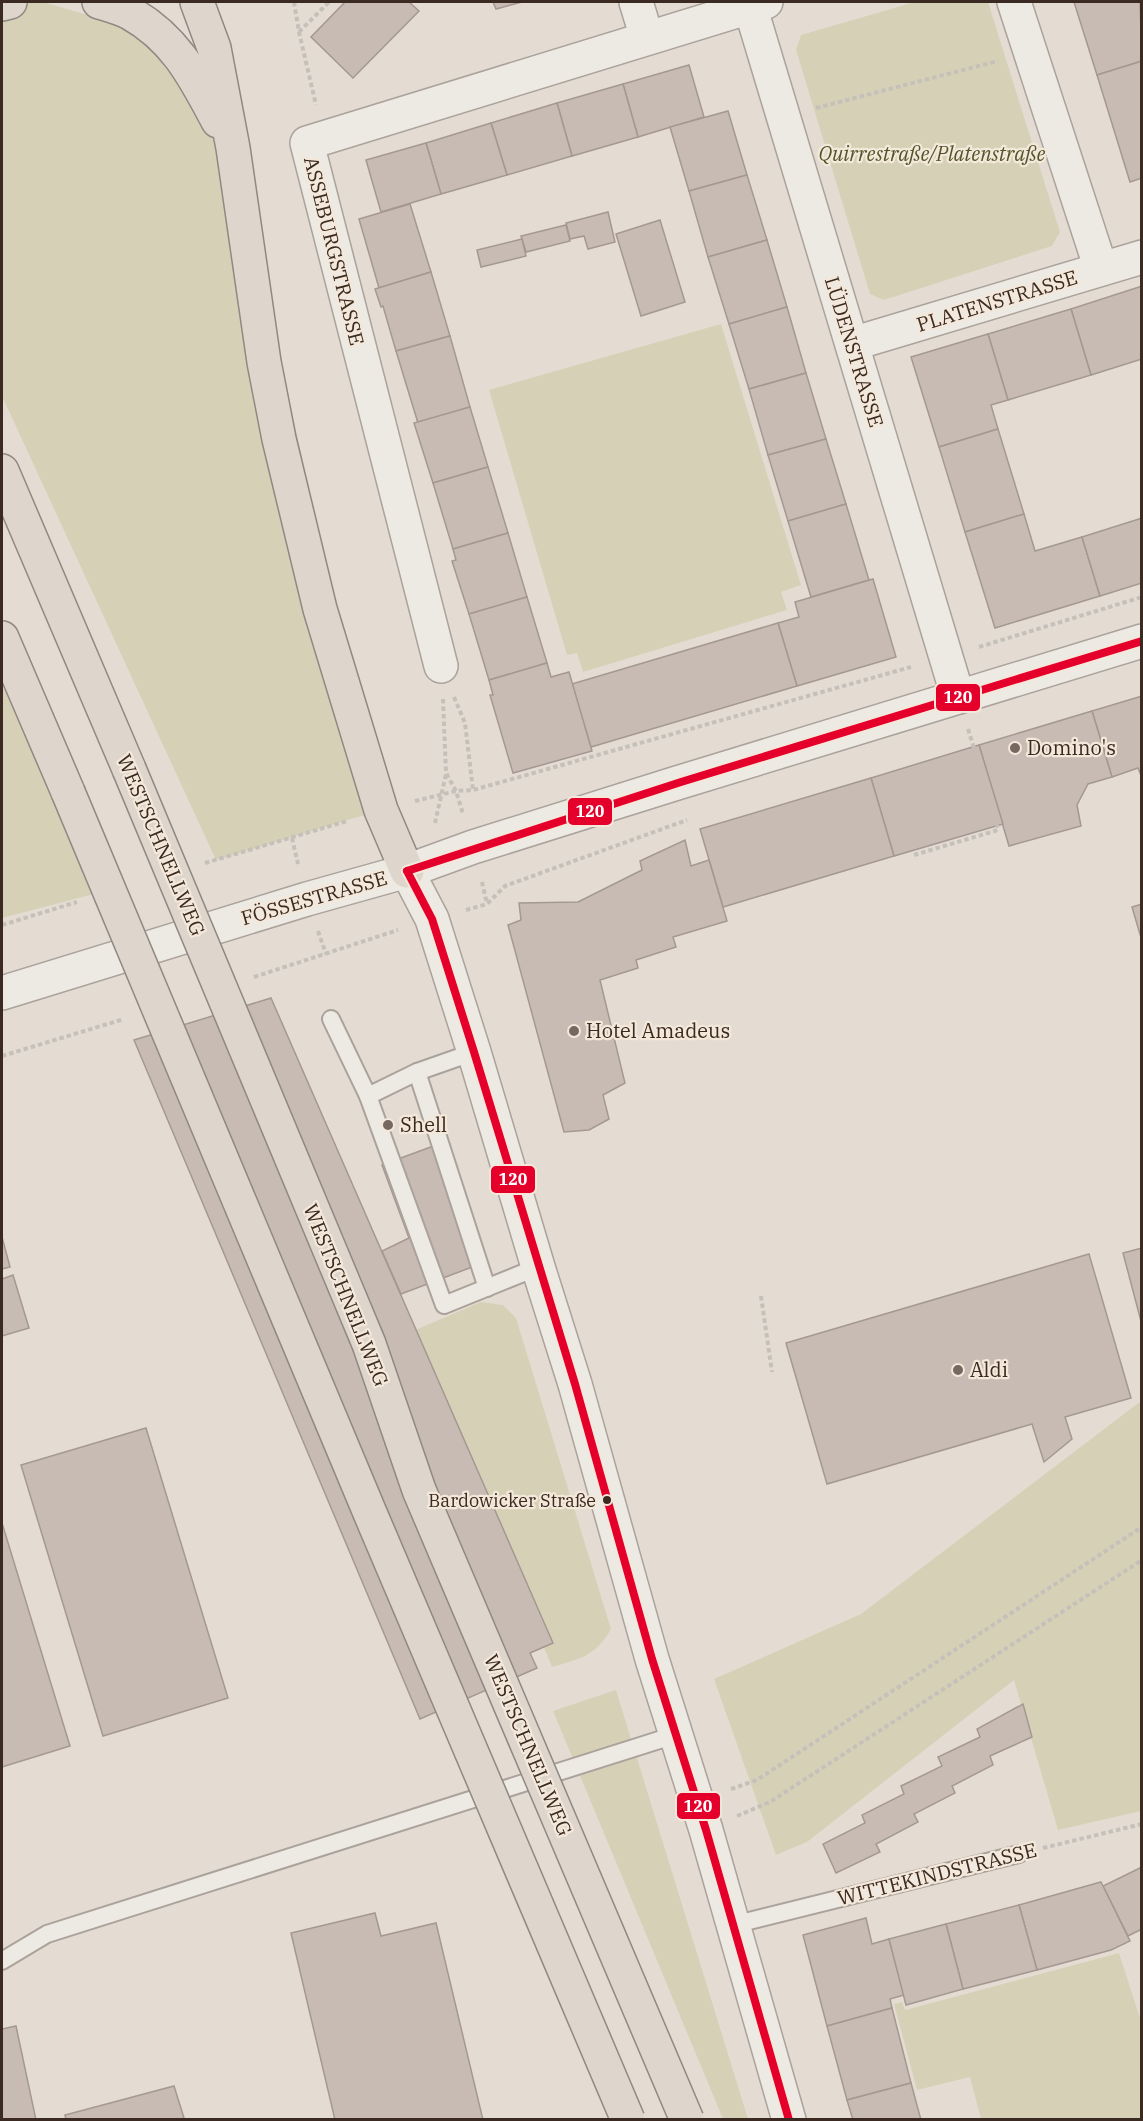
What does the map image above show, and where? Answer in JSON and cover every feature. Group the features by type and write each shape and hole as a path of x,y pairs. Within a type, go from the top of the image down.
{"highway":[{"path":"2,4 10,2"},
{"path":"99,2 128,12 164,37 191,71 233,148"},
{"path":"197,2 214,48 233,148 264,362 279,439 320,609 381,810 407,871"},
{"name":"WESTSCHNELLWEG","path":"2,471 369,1344 419,1490 687,2120"},
{"path":"2,638 374,1524 628,2120"}],"street":[{"path":"636,2 647,38"},
{"path":"1014,2 1101,269"},
{"name":"ASSEBURGSTRASSE","path":"441,666 307,143 758,4"},
{"name":"LÜDENSTRASSE","path":"758,4 783,117 958,697"},
{"name":"PLATENSTRASSE","path":"852,344 1142,257"},
{"name":"FÖSSESTRASSE","path":"2,993 307,899 407,871 473,847 1142,641"},
{"path":"407,871 432,919 474,1052 575,1384 675,1735 701,1815 789,2120"}],"lane":[{"path":"331,1019 368,1096 444,1305 538,1267"},
{"path":"368,1096 417,1072 474,1052"},
{"path":"417,1072 487,1288"},
{"path":"2,1961 47,1934 675,1735"},
{"name":"WITTEKINDSTRASSE","path":"733,1925 1019,1854"}],"path":[{"path":"294,2 324,138"},
{"path":"299,32 329,2"},
{"path":"783,117 1030,52"},
{"path":"381,810 456,791 473,790 947,657 1142,597"},
{"path":"441,666 446,773 456,791"},
{"path":"465,723 473,790"},
{"path":"966,733 979,729"},
{"path":"432,919 488,904 505,886 694,818"},
{"path":"914,855 998,830 997,825"},
{"path":"761,1296 772,1372"},
{"path":"701,1815 1142,1527"},
{"path":"701,1815 770,1803 1142,1560"},
{"name":"WITTEKINDSTRASSE","path":"1019,1854 1142,1824"}],"green space":[{"path":"18,2 43,2 164,37 233,148 381,810 216,860 2,396 2,12"},
{"name":"Quirrestraße/Platenstraße","path":"915,2 988,2 1060,232 1052,246 884,300 870,294 796,50 801,35"},
{"path":"721,324 801,585 781,592 787,610 583,672 577,653 567,655 489,390"},
{"path":"2,670 109,890 2,918"},
{"path":"481,1302 503,1305 516,1318 611,1629 593,1651 579,1659 552,1667 413,1331"},
{"path":"1141,1401 1141,1811 1058,1830 1014,1680 807,1842 776,1855 714,1679 861,1614"},
{"path":"616,1690 748,2119 723,2119 553,1711"},
{"path":"1119,1953 1141,2021 1141,2119 981,2119 970,2077 917,2090 894,2004 902,2002 905,2010"}],"building":[{"path":"345,2 409,2 419,11 353,78 311,37"},
{"path":"493,2 522,2 496,9"},
{"path":"1074,2 1140,2 1142,61 1097,75"},
{"path":"1142,61 1142,178 1130,182 1097,75"},
{"path":"689,65 704,117 638,137 623,84"},
{"path":"623,84 638,137 572,156 557,103"},
{"path":"557,103 572,156 507,175 491,123"},
{"path":"728,111 747,175 689,191 670,127"},
{"path":"491,123 507,175 441,194 426,143"},
{"path":"426,143 441,194 381,212 366,160"},
{"path":"747,175 767,240 708,257 689,191"},
{"path":"410,204 431,272 379,288 359,219"},
{"path":"608,212 615,242 588,249 584,236 570,239 566,223"},
{"path":"660,220 685,302 641,316 616,234"},
{"path":"566,225 570,241 526,252 521,236"},
{"path":"522,239 526,256 481,267 477,250"},
{"path":"767,240 787,307 729,324 708,257"},
{"path":"431,272 450,336 396,351 383,306 381,307 375,289"},
{"path":"1142,286 1142,359 1091,375 1071,309"},
{"path":"787,307 806,373 749,389 729,324"},
{"path":"1071,309 1091,375 1008,400 988,334"},
{"path":"988,334 1008,400 991,405 998,429 939,447 911,357"},
{"path":"450,336 470,407 418,423 396,351"},
{"path":"806,373 826,439 768,455 749,389"},
{"path":"470,407 488,467 433,483 414,423"},
{"path":"998,429 1024,514 965,532 939,447"},
{"path":"826,439 846,504 788,521 768,455"},
{"path":"488,467 508,533 453,549 433,483"},
{"path":"846,504 869,580 811,597 788,521"},
{"path":"1024,514 1035,551 1082,537 1100,596 995,628 965,532"},
{"path":"1142,518 1142,583 1100,596 1082,537"},
{"path":"508,533 527,597 469,614 452,561 456,560 453,549"},
{"path":"873,579 896,657 797,686 778,623 799,617 795,602"},
{"path":"527,597 547,663 489,680 469,614"},
{"path":"778,623 797,686 591,747 572,684"},
{"path":"547,663 551,677 569,672 592,751 513,773 490,695 493,695 489,680"},
{"path":"1142,696 1142,778 1138,768 1112,777 1092,711"},
{"path":"1092,711 1112,777 1088,784 1077,805 1081,826 1009,846 979,745"},
{"path":"979,745 1003,824 894,856 871,778"},
{"path":"871,778 894,856 723,907 700,829"},
{"name":"Hotel Amadeus","path":"685,840 691,866 709,860 727,921 673,937 676,947 636,960 638,968 600,980 625,1083 603,1095 609,1119 589,1130 564,1132 508,925 521,920 519,903 578,902 642,870 640,861"},
{"path":"1142,904 1142,941 1132,907"},
{"path":"271,998 553,1643 530,1653 537,1668 420,1719 134,1040"},
{"path":"436,1145 480,1264 401,1294 382,1251 409,1238 382,1165"},
{"path":"2,1237 10,1267 2,1269"},
{"path":"1142,1248 1142,1325 1123,1253"},
{"name":"Aldi","path":"1089,1254 1131,1398 1065,1417 1072,1439 1044,1462 1032,1424 827,1484 786,1343"},
{"path":"13,1275 29,1328 2,1336 2,1279"},
{"path":"146,1428 228,1698 103,1736 21,1465"},
{"path":"2,1523 70,1746 2,1767"},
{"path":"1023,1704 1032,1737 990,1756 993,1765 952,1786 955,1793 914,1814 918,1822 876,1844 880,1852 836,1873 823,1844 865,1823 862,1815 904,1794 901,1786 942,1766 938,1757 980,1737 977,1729"},
{"path":"1142,1867 1142,1929 1128,1936 1103,1886"},
{"path":"1101,1882 1130,1941 1111,1950 1037,1970 1019,1905"},
{"path":"1019,1905 1037,1970 963,1989 946,1924"},
{"path":"375,1913 381,1936 436,1923 483,2120 335,2120 291,1933"},
{"path":"866,1918 872,1944 889,1939 904,1995 890,1999 892,2008 827,2026 803,1935"},
{"path":"946,1924 963,1989 906,2005 889,1939"},
{"path":"892,2008 911,2083 847,2100 827,2026"},
{"path":"16,2026 36,2120 2,2120 2,2029"},
{"path":"911,2083 921,2120 853,2120 847,2100"},
{"path":"174,2086 184,2118 176,2120 66,2120 65,2115"}],"transit line":[{"name":"120","path":"407,871 681,782 1142,641"},
{"name":"120","path":"407,871 432,919 474,1052 575,1384 652,1659 706,1830 789,2120"}],"place":[{"name":"Domino's","path":"1015,748"},
{"name":"Hotel Amadeus","path":"574,1031"},
{"name":"Shell","path":"388,1125"},
{"name":"Aldi","path":"958,1370"},
{"name":"Bardowicker Straße","path":"607,1500"}]}
